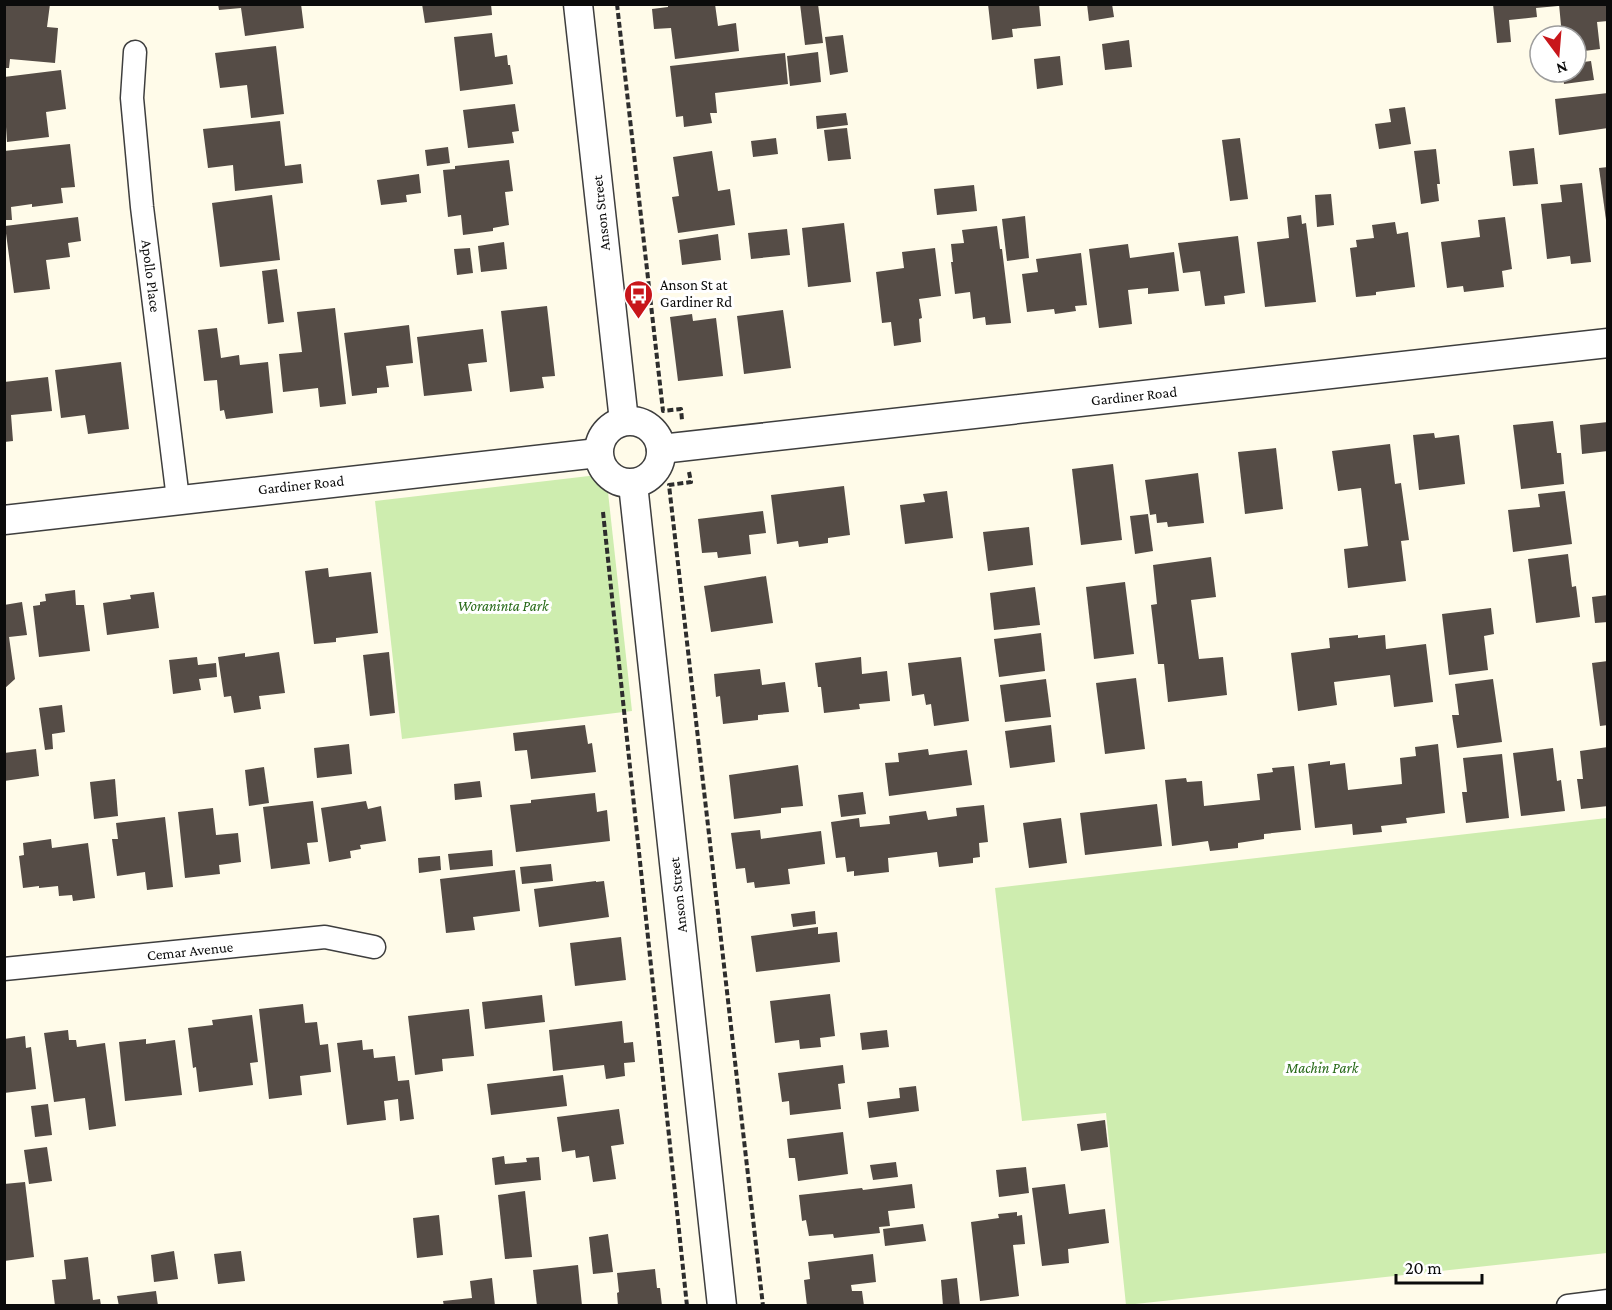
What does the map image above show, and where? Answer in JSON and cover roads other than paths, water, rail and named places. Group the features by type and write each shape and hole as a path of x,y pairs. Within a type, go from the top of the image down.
{"street":[{"name":"Anson Street","path":"578,4 624,421"},
{"name":"Apollo Place","path":"135,52 132,98 142,207 178,499"},
{"name":"Gardiner Road","path":"673,448 1608,343"},
{"path":"624,421 639,421 650,427 657,436 673,448 654,472 645,480 633,484 621,482 606,474 600,464 598,453 599,442 604,433 613,425 624,421"},
{"name":"Gardiner Road","path":"4,520 598,453"},
{"name":"Anson Street","path":"633,484 722,1305"},
{"name":"Cemar Avenue","path":"4,969 325,937 374,947"},
{"path":"1568,1305 1608,1301"}],"place":[{"name":"Anson St at Gardiner Rd","path":"639,320"}],"park label":[{"name":"Woraninta Park","path":"503,606"},
{"name":"Machin Park","path":"1322,1068"}]}
